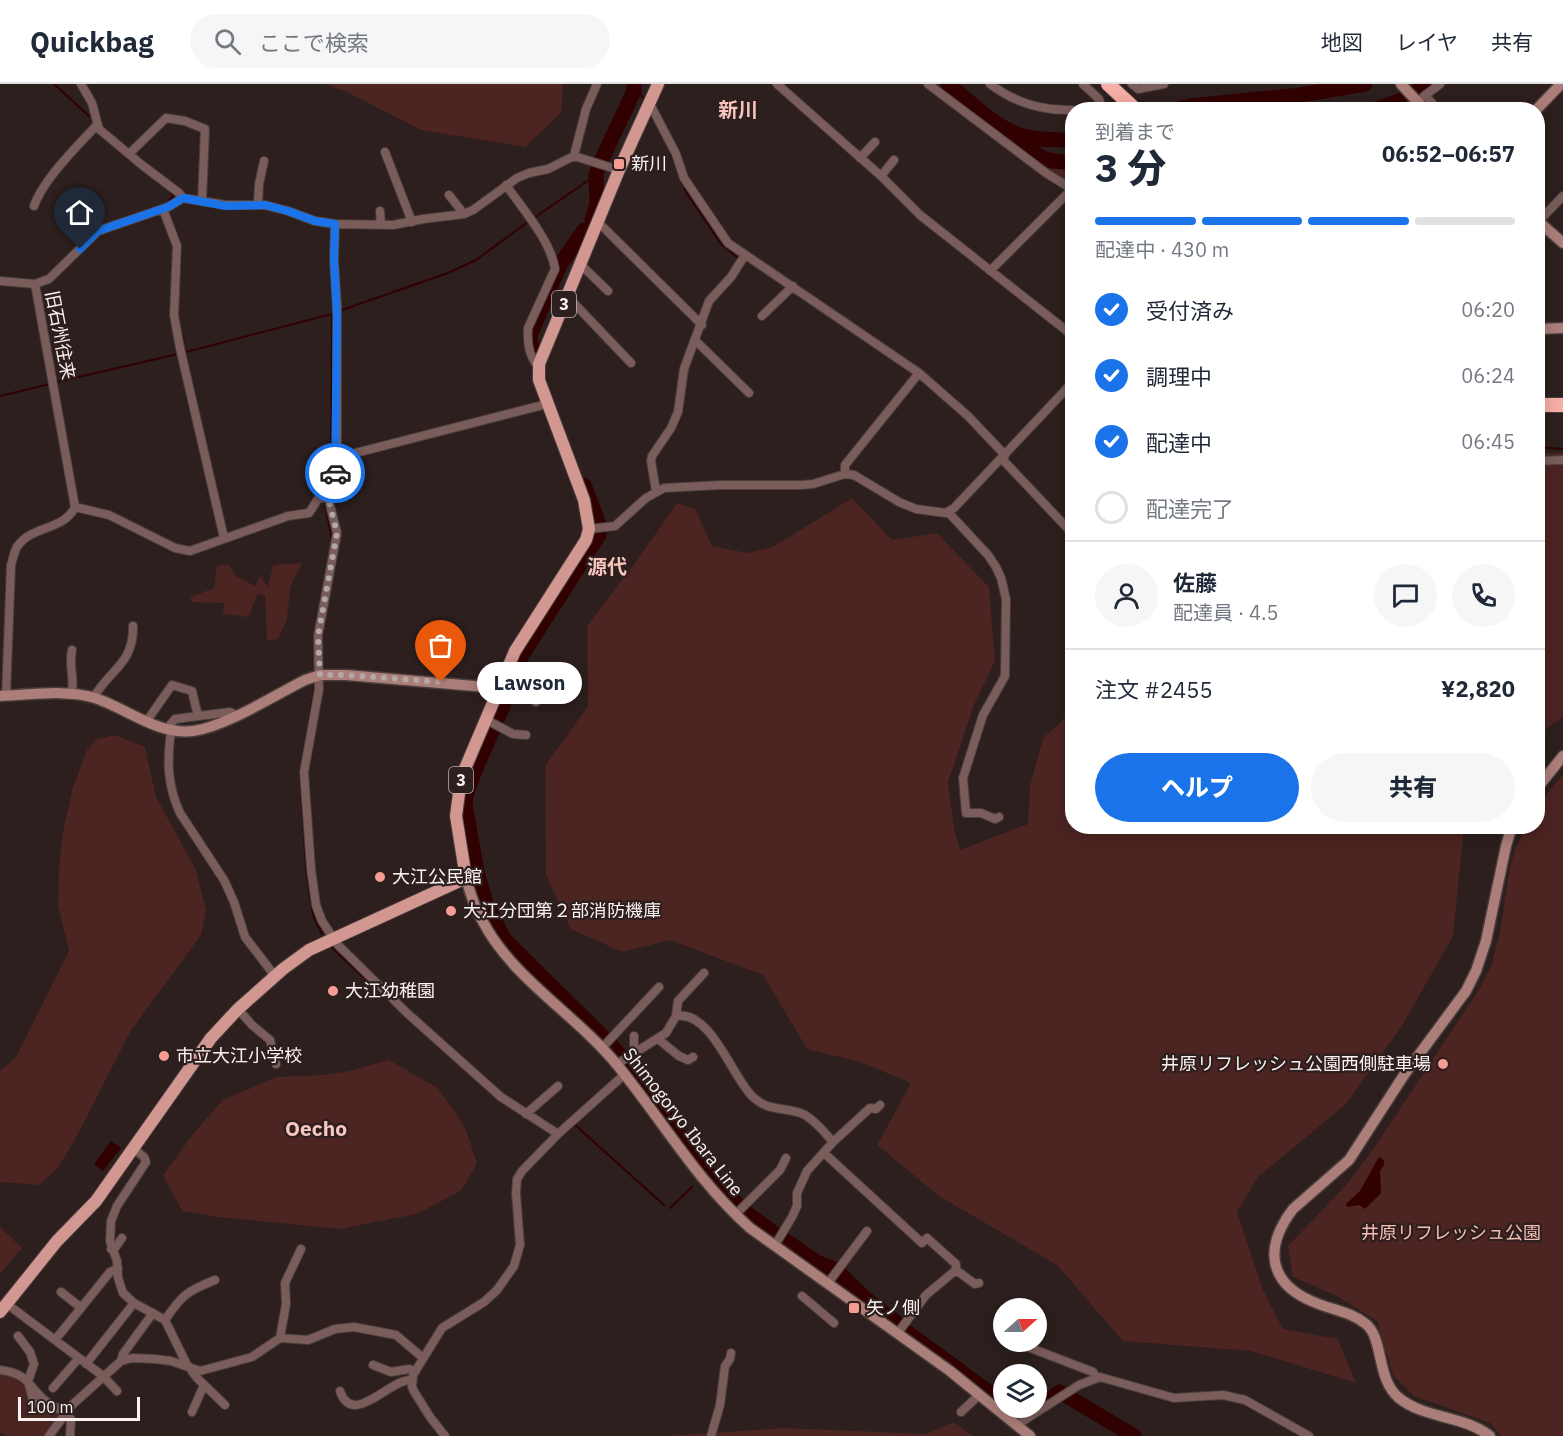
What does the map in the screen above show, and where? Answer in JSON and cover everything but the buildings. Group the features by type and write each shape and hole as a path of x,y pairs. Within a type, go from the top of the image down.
{"highway":[{"path":"1108,84 1128,102"},
{"path":"1545,405 1563,405"}],"main road":[{"name":"3","path":"538,366 619,170 658,84"},
{"path":"1401,84 1416,101"},
{"path":"1543,102 1560,84"},
{"path":"1545,227 1563,243"},
{"path":"1545,329 1563,328"},
{"path":"538,366 539,380 547,404 584,500 589,529"},
{"name":"3","path":"466,878 458,837 457,801 461,778 492,722 498,688 509,679 515,651 586,540 589,529"},
{"path":"3,696 71,694 94,697 146,722 170,730 201,730 320,675 346,675 498,688"},
{"path":"1545,778 1563,756"},
{"path":"1490,1436 1468,1423 1423,1410 1398,1397 1386,1381 1374,1336 1368,1326 1343,1311 1316,1303 1293,1291 1276,1268 1273,1255 1278,1232 1286,1218 1293,1209 1349,1160 1404,1075 1466,991 1483,953 1510,834"},
{"path":"4,1308 57,1241 96,1201 211,1038 238,1008 309,950 466,878"},
{"name":"Shimogoryo Ibara Line","path":"466,878 482,921 499,946 523,974 617,1064 698,1173 774,1245 980,1395 1030,1436"}],"street":[{"path":"81,84 92,103 97,126 183,198 226,206 258,205 288,211 315,221 381,225 464,214 523,175 548,169 574,156 619,170"},
{"path":"574,156 586,109 597,84"},
{"path":"777,84 881,176 920,215 1065,329"},
{"path":"928,84 1046,173 1065,185"},
{"path":"990,84 1020,101 1040,107 1065,109"},
{"path":"1083,84 1100,99 1100,102"},
{"path":"1132,84 1138,89 1164,84"},
{"path":"1416,101 1440,84"},
{"path":"650,102 676,154 691,192 728,243 919,373 968,416 1065,525"},
{"path":"130,153 166,118 185,121 205,129"},
{"path":"202,201 205,118"},
{"path":"34,206 38,196 66,159 97,126"},
{"path":"860,158 875,142"},
{"path":"385,152 412,222"},
{"path":"258,205 258,184 264,160"},
{"path":"881,176 894,160"},
{"path":"506,185 543,239 554,263 555,269 528,328 527,337 531,355 538,366"},
{"path":"449,195 464,214"},
{"path":"1545,214 1563,195"},
{"path":"990,272 1065,196"},
{"name":"旧石州往来","path":"75,507 35,284 57,273 98,231 163,209 183,198"},
{"path":"163,209 177,246 174,315 180,348 224,538"},
{"path":"380,211 381,225"},
{"path":"598,223 702,325"},
{"path":"3,696 11,565 15,553 25,539 63,522 75,507 109,515 182,550 196,550 288,516 309,513 318,499 325,497 334,480 336,458 335,224"},
{"path":"656,491 652,456 671,428 678,412 684,369 709,301 731,277 745,255"},
{"path":"581,265 608,291"},
{"path":"0,280 35,284"},
{"path":"762,316 793,286"},
{"path":"567,296 631,363"},
{"path":"696,341 749,393"},
{"path":"845,474 845,465 919,373"},
{"path":"948,512 1004,457 1065,391"},
{"path":"336,458 547,404"},
{"path":"1545,461 1563,460"},
{"path":"589,529 615,526 656,491 672,486 802,485 845,474 854,475 899,502 916,509 948,512 988,555 1005,589 1005,676 983,716 962,781 966,813 981,813 995,819 999,817"},
{"path":"325,497 337,533 318,636 320,675 305,759 304,792 313,888 322,921 333,938 448,1052 501,1097 558,1134"},
{"path":"94,697 126,658 131,644 133,626"},
{"path":"71,694 74,687 69,668 72,650"},
{"path":"509,679 536,702"},
{"path":"146,722 172,685 192,691 198,716"},
{"path":"236,715 230,712 175,719 170,725 168,777 174,802 224,880 245,937 275,976"},
{"path":"492,722 513,734 526,735"},
{"path":"617,1064 666,1033 676,1016 678,1001 704,973"},
{"path":"602,1048 659,987"},
{"path":"238,1008 252,1025 270,1040 276,1064"},
{"path":"676,1016 685,1014 701,1023 742,1084 757,1100 772,1109 804,1115 834,1142"},
{"path":"634,1036 636,1052"},
{"path":"658,1039 686,1059 693,1057"},
{"path":"446,1436 430,1417 415,1393 412,1380 416,1371 442,1328 484,1302 497,1290 514,1266 521,1235 516,1193 517,1179 527,1165 558,1134 625,1074"},
{"path":"526,1114 558,1086"},
{"path":"774,1245 797,1206 800,1186 807,1171 870,1108 876,1109 880,1106"},
{"path":"134,1149 144,1157 146,1162 117,1206 109,1232 121,1289 134,1303 165,1320 191,1368 204,1385 225,1405"},
{"path":"824,1153 922,1243 927,1238 956,1264 956,1270"},
{"path":"739,1211 780,1170 786,1158"},
{"path":"828,1283 867,1231"},
{"path":"111,1249 115,1248 122,1238"},
{"path":"280,1338 286,1304 285,1283 301,1249"},
{"path":"55,1340 110,1272 118,1268"},
{"path":"956,1270 975,1284 979,1283"},
{"path":"897,1334 926,1295 956,1270"},
{"path":"165,1320 179,1299 190,1290 215,1280"},
{"path":"61,1292 80,1307"},
{"path":"802,1296 834,1323"},
{"path":"86,1364 134,1303"},
{"path":"4,1308 55,1340 103,1376 117,1391"},
{"path":"121,1361 123,1354 153,1313"},
{"path":"49,1436 72,1405 121,1361 132,1358 171,1361 200,1371 252,1357 280,1338 308,1340 335,1329 354,1327 396,1335 423,1358"},
{"path":"18,1335 30,1352 33,1364 28,1381 34,1404"},
{"path":"1041,1352 1093,1372 1096,1377"},
{"path":"711,1436 720,1405 725,1366 731,1353"},
{"path":"53,1388 79,1358"},
{"path":"373,1365 391,1372 409,1369 416,1371"},
{"path":"1084,1368 1088,1380"},
{"path":"0,1370 17,1374 28,1381 47,1402 67,1413 71,1419 70,1436"},
{"path":"1017,1425 1064,1394 1096,1377 1174,1398 1223,1395 1238,1398 1309,1436"},
{"path":"340,1391 344,1401 348,1405 353,1405 380,1395 406,1379 412,1380"},
{"path":"192,1412 204,1385"},
{"path":"962,1412 980,1395"}],"green space":[{"path":"326,84 563,84 561,113 525,147 421,130 349,93"},
{"path":"1051,164 1065,166 1065,179 1050,170"},
{"path":"1563,452 1563,716 1545,730 1545,453"},
{"path":"852,498 892,540 937,533 989,587 995,661 973,707 948,782 954,828 960,850 1028,824 1030,786 1043,738 1065,718 1065,834 1463,834 1453,936 1402,1026 1346,1104 1258,1177 1237,1212 1263,1290 1283,1329 1338,1339 1356,1383 1251,1351 1123,1341 1057,1265 939,1196 877,1145 911,1083 860,1062 807,1049 763,975 670,940 622,952 571,929 546,875 545,766 588,706 587,626 677,503 695,509 712,546 747,553 773,547"},
{"path":"302,563 290,587 287,620 278,639 267,641 265,595 258,594 248,617 223,614 224,603 191,602 191,597 214,588 217,566 228,564 236,576 255,586 260,576 268,587 273,565"},
{"path":"115,735 145,747 156,797 196,870 206,911 201,935 130,1032 77,1136 58,1168 39,1185 0,1182 0,1071 16,1057 69,951 58,905 59,866 64,826 73,787 87,750 96,739"},
{"name":"井原リフレッシュ公園","path":"1563,775 1563,1436 1501,1436 1490,1423 1414,1396 1393,1375 1377,1321 1335,1295 1293,1277 1288,1246 1348,1183 1378,1142 1480,988 1492,964 1500,932 1510,867 1516,847 1522,834 1545,834 1545,797"},
{"path":"389,1060 438,1088 465,1127 477,1163 462,1190 417,1214 340,1229 218,1217 182,1211 163,1175 197,1129 223,1100 277,1077 350,1071"},
{"path":"0,1227 22,1248 0,1274"},
{"path":"0,1373 8,1374 25,1383 62,1416 43,1436 7,1436 0,1432"},
{"path":"954,1422 973,1436 664,1436 785,1428 926,1434"}],"shaded area":[{"path":"111,1141 121,1148 103,1171 94,1164"},
{"path":"1379,1157 1384,1160 1380,1171 1381,1193 1365,1209 1359,1205 1347,1207 1346,1204 1360,1191"}],"waterway":[{"path":"54,84 89,116"},
{"path":"602,159 634,91 634,84"},
{"path":"948,84 990,119 1008,130 1037,139 1065,140"},
{"path":"1230,102 1300,95 1365,84"},
{"path":"1396,102 1427,84"},
{"path":"635,86 644,99"},
{"path":"1015,133 1039,156 1065,162"},
{"path":"669,148 674,162"},
{"path":"1037,156 1052,168"},
{"path":"592,219 597,204 596,175 598,168"},
{"path":"534,218 596,175"},
{"path":"684,189 721,244 738,258"},
{"path":"168,202 173,196 170,191"},
{"path":"172,222 181,245 180,271"},
{"path":"342,310 448,273 476,260 528,222"},
{"path":"533,350 530,340 531,333 560,265 584,230"},
{"path":"185,349 186,352 332,314 331,472 323,495 331,545 317,620"},
{"path":"178,319 184,343"},
{"path":"57,382 178,354"},
{"path":"0,396 50,384"},
{"path":"1545,448 1563,449"},
{"path":"584,485 600,527"},
{"path":"599,535 522,655 474,773 465,804 477,872 486,903 504,939 605,1039"},
{"path":"315,686 300,772 306,869 313,915 322,934"},
{"path":"332,948 404,1015"},
{"path":"408,1019 473,1077"},
{"path":"610,1044 621,1056"},
{"path":"625,1062 712,1178 744,1211 777,1235"},
{"path":"558,1139 575,1125 664,1205"},
{"path":"540,1127 552,1135"},
{"path":"670,1208 692,1187"},
{"path":"783,1239 816,1262 834,1269"},
{"path":"839,1273 866,1299 898,1324"},
{"path":"904,1330 993,1395"},
{"path":"1047,1401 1060,1392 1134,1436"}],"way so far":[{"path":"335,473 328,501 337,533 318,636 320,675 441,682"}],"place":[{"name":"新川","path":"619,164"},
{"name":"Lawson","path":"441,682"},
{"name":"大江公民館","path":"380,877"},
{"name":"大江分団第２部消防機庫","path":"451,911"},
{"name":"大江幼稚園","path":"333,991"},
{"name":"市立大江小学校","path":"164,1056"},
{"name":"井原リフレッシュ公園西側駐車場","path":"1443,1064"},
{"name":"矢ノ側","path":"854,1308"}],"district":[{"name":"新川","path":"738,110"},
{"name":"源代","path":"607,567"},
{"name":"Oecho","path":"316,1129"}],"route":[{"path":"80,249 98,231 168,207 183,198 226,206 265,205 315,221 335,224 337,450 335,473"}]}
